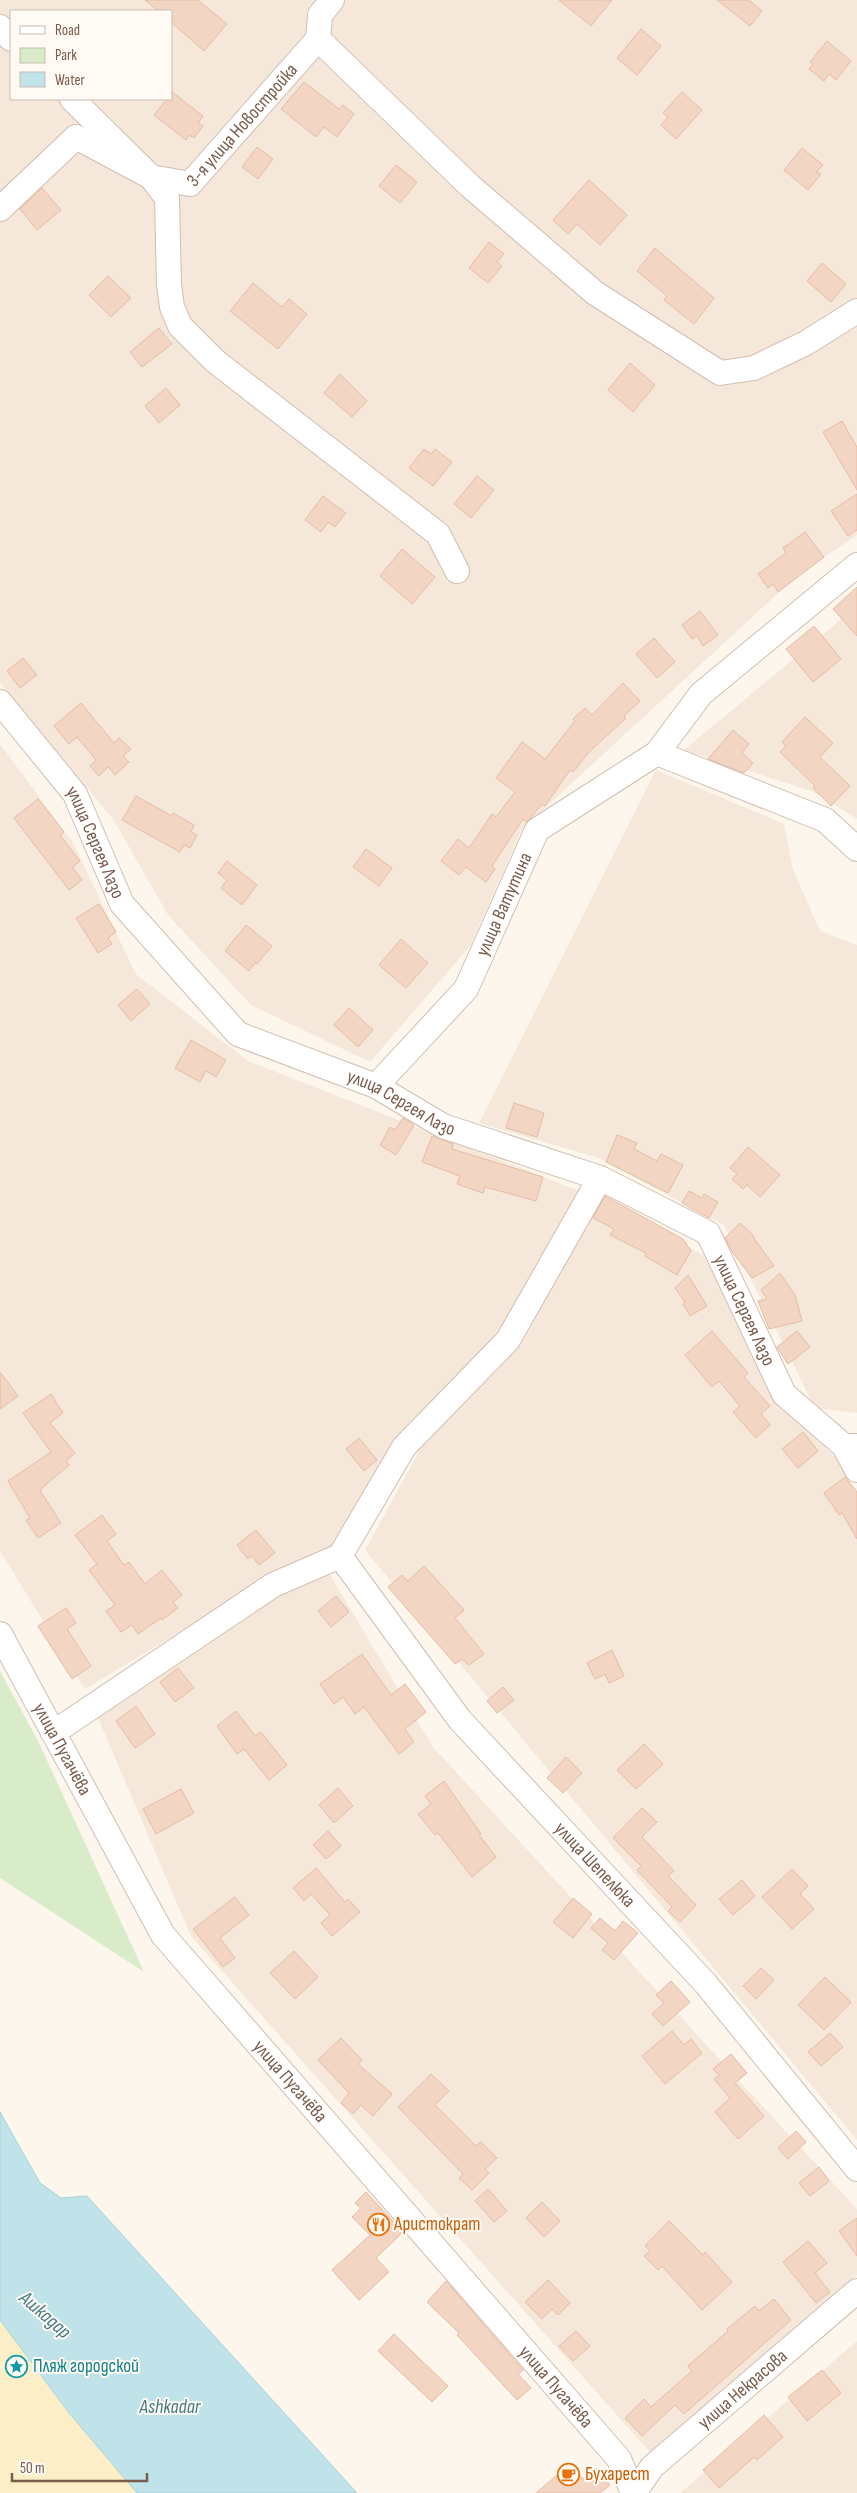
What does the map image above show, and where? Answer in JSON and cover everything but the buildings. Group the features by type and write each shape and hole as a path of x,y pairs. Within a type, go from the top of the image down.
{"street":[{"path":"332,0 320,15 318,38 470,186 595,293 720,373 754,368 806,343 857,311"},
{"path":"0,28 10,38"},
{"name":"3-я улица Новостройка","path":"0,209 76,137 151,177 190,184 318,38"},
{"path":"73,100 151,177 167,198 170,236 169,285 172,307 180,326 215,361 438,534 457,571"},
{"name":"улица Ватутина","path":"376,1086 466,989 537,830 657,753 701,694 857,565"},
{"name":"улица Сергея Лазо","path":"0,702 75,794 122,904 238,1034 376,1086 443,1126 600,1178 708,1233 784,1394 850,1446 857,1470"},
{"path":"657,753 825,820 857,849"},
{"path":"54,1733 272,1585 340,1556 404,1448 508,1340 600,1178"},
{"name":"улица Шепелюка","path":"340,1556 460,1720 706,1984 857,2169"},
{"name":"улица Пугачёва","path":"0,1634 163,1935 618,2459 634,2493"},
{"name":"улица Некрасова","path":"634,2493 652,2466 857,2291"}],"shaded area":[{"path":"0,0 857,0 857,535 799,574 522,829 470,946 370,1062 251,1005 168,915 113,819 0,683"},
{"path":"857,606 857,819 814,792 684,750"},
{"path":"0,744 72,841 136,974 248,1061 579,1191 497,1337 332,1549 261,1583 85,1689 0,1551"},
{"path":"656,770 784,824 793,870 820,931 857,945 857,1413 815,1408 724,1225 599,1158 479,1123"},
{"path":"602,1195 703,1255 790,1415 838,1460 857,1494 857,2140 365,1550 423,1444 521,1345"},
{"path":"330,1575 433,1747 857,2209 857,2275 654,2457 191,1936 95,1711 276,1596"},
{"path":"857,2341 857,2493 680,2493"}],"green space":[{"path":"0,1671 39,1743 144,1972 0,1878"}],"sand":[{"name":"Пляж городской","path":"0,2320 69,2413 137,2493 0,2493"}],"water":[{"name":"Ashkadar","path":"0,2112 40,2183 61,2198 87,2196 357,2493 137,2493 69,2413 0,2320"}],"place":[{"name":"Аристократ","path":"378,2224"},
{"name":"Пляж городской","path":"17,2366"},
{"name":"Бухарест","path":"569,2474"}],"water label":[{"name":"Ашкадар","path":"45,2315"}]}
